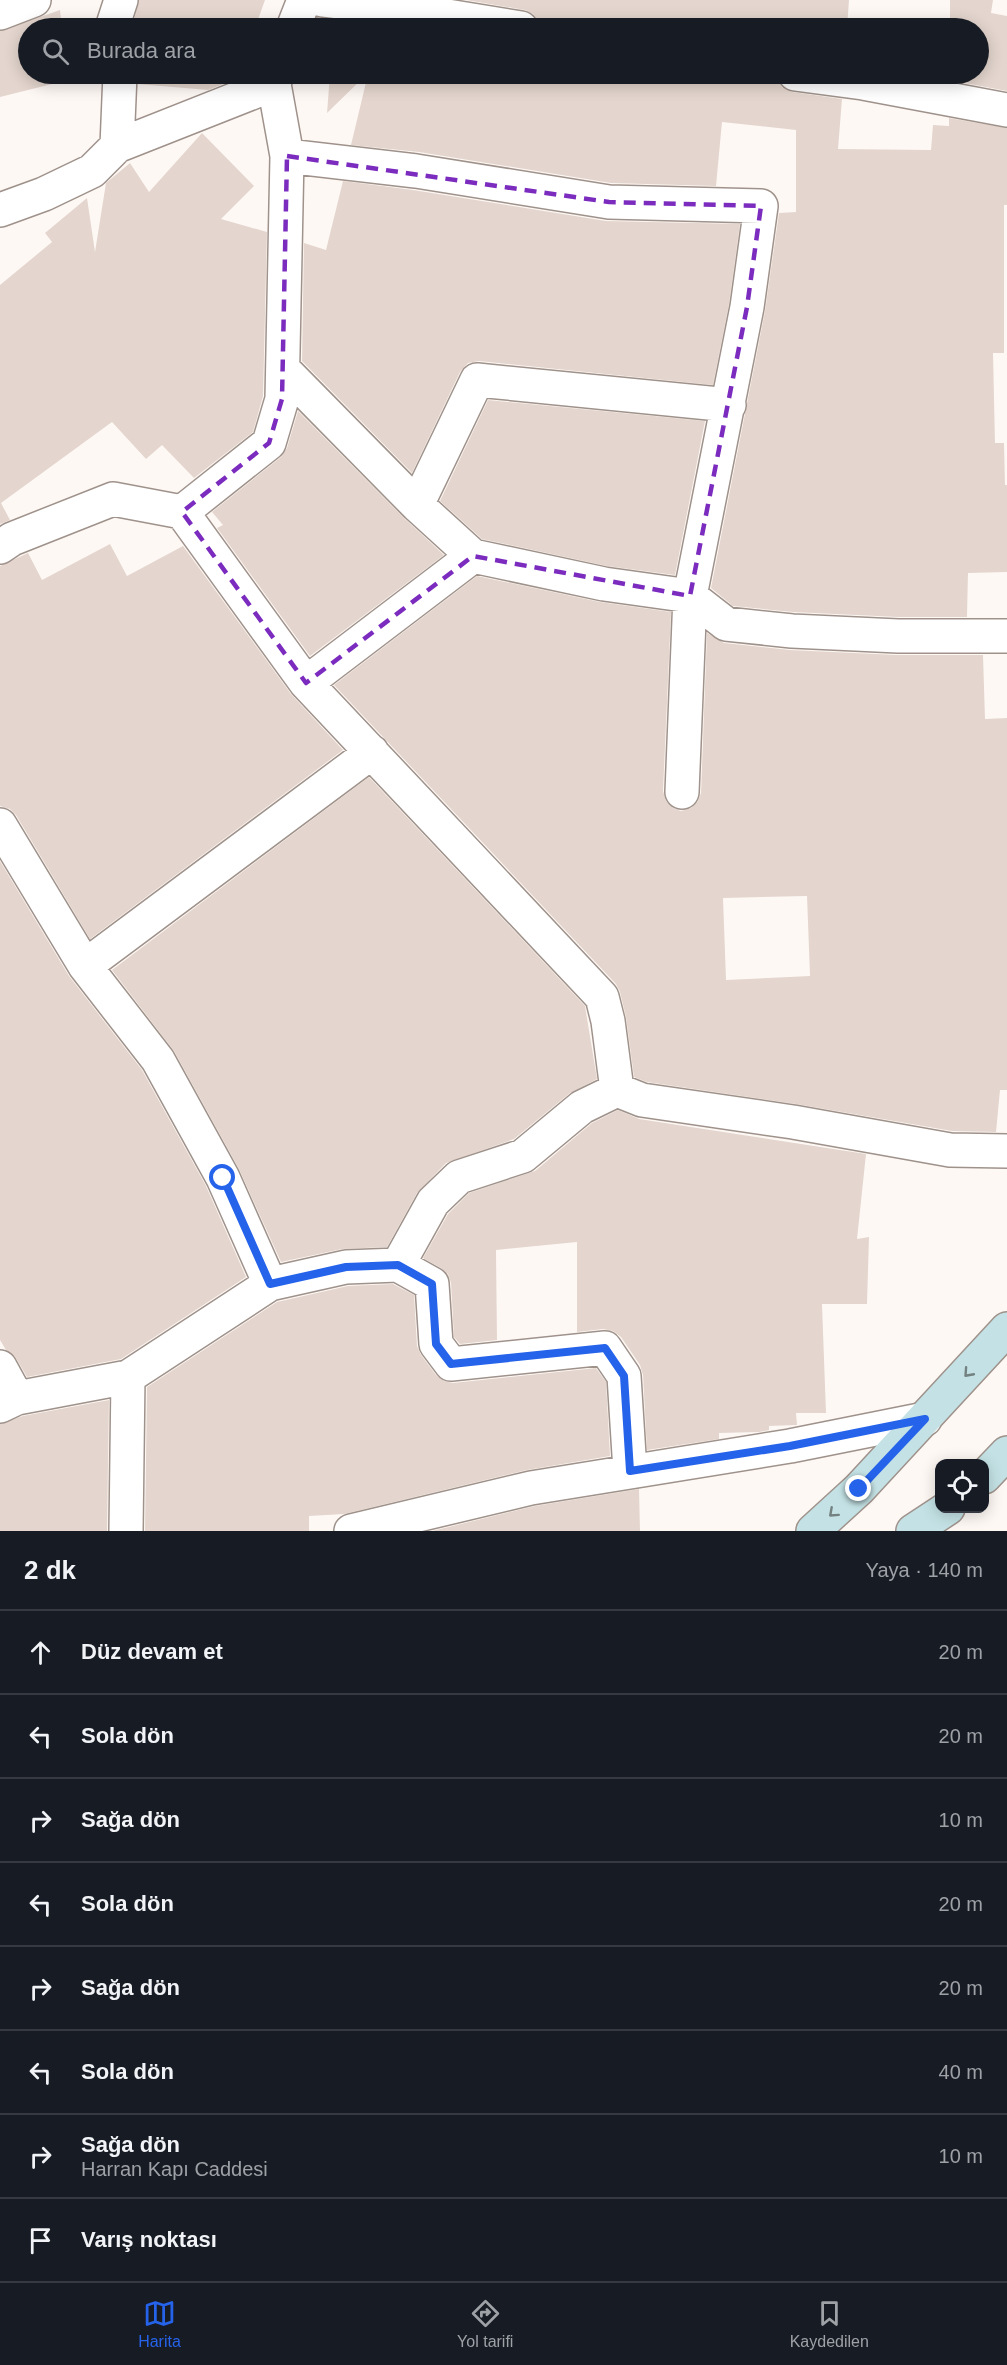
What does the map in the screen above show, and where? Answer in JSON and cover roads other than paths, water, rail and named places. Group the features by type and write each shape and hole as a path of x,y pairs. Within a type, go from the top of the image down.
{"main road":[{"path":"813,1531 859,1489 1007,1329"},
{"path":"989,1472 1007,1453"},
{"path":"913,1531 942,1513"}],"street":[{"path":"0,13 34,0"},
{"path":"115,18 121,0"},
{"path":"297,18 304,0"},
{"path":"322,0 443,7 484,18"},
{"path":"117,146 120,84"},
{"path":"0,210 44,194 92,171 117,146 263,84"},
{"path":"182,512 269,443 282,399 287,156 276,84"},
{"path":"868,84 1007,110"},
{"path":"287,156 416,171 609,202 760,206 747,307 690,596 682,792"},
{"path":"283,369 417,505 473,556 604,584 690,596 726,624 792,631 898,636 1007,636"},
{"path":"417,505 477,380 729,405"},
{"path":"0,547 12,539 113,499 182,512 306,683 603,997 616,1090"},
{"path":"306,683 473,556"},
{"path":"85,966 372,752"},
{"path":"0,825 85,966 158,1060 223,1178 270,1284"},
{"path":"398,1265 433,1202 459,1177 523,1156 582,1107 616,1090 642,1100 793,1122 950,1150 1007,1151"},
{"path":"0,1367 8,1402 128,1377 270,1284 346,1267 398,1265 432,1284 436,1344 451,1364 605,1348 624,1376 630,1471"},
{"path":"126,1531 128,1377"},
{"path":"351,1531 531,1488 780,1448 925,1419"}]}
